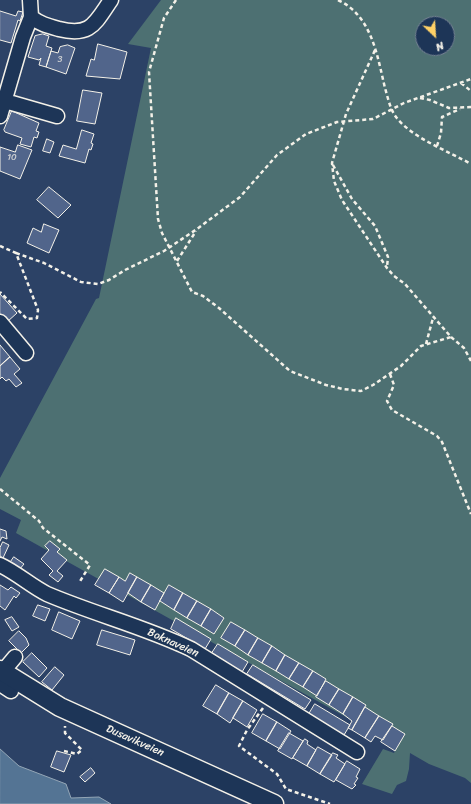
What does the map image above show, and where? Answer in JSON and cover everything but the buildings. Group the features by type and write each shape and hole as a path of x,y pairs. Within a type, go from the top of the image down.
{"main road":[{"name":"Dusavikveien","path":"3,678 60,707 274,804"}],"street":[{"path":"0,116 16,59 30,17 30,0"},
{"path":"30,17 41,24 73,33 81,32 96,21 111,0"},
{"path":"5,101 57,116"},
{"path":"0,322 26,353"},
{"name":"Boknaveien","path":"0,565 46,593 173,641 191,650 357,752"},
{"path":"3,678 15,657"}],"path":[{"path":"176,0 164,18 149,72 158,219 169,247 192,292 203,296 219,308 290,370 326,385 361,390 390,374 401,366 420,346 451,337"},
{"path":"338,0 354,9 362,18 371,35 391,109 397,119 419,136 471,164"},
{"path":"375,50 345,121 332,163 334,181 342,200 387,268 394,276 405,284 433,318 464,348 471,361"},
{"path":"0,246 44,263 81,282 98,284 169,247 198,229 240,197 277,155 306,134 328,125 345,121 372,119 391,109 471,79"},
{"path":"461,83 471,91"},
{"path":"419,98 430,100 449,108 471,107"},
{"path":"438,146 442,117 463,108"},
{"path":"332,163 352,199 375,226 388,257 387,268"},
{"path":"177,261 198,229"},
{"path":"0,292 27,319 37,318 38,310 16,253"},
{"path":"426,344 433,318"},
{"path":"390,374 394,385 389,393 387,401 388,404 392,410 437,436 442,442 471,514"},
{"path":"0,489 39,521 43,528 90,565 79,583"},
{"path":"262,709 246,730 238,746 277,774 286,789 330,804"},
{"path":"64,751 77,754 82,750 64,733 66,719"}],"green space":[{"path":"161,0 471,0 471,783 465,778 429,764 410,753 409,769 406,781 397,785 392,794 362,784 383,749 394,753 398,746 16,533 21,520 0,509 0,478 96,299 99,298 151,48 128,44"}],"water":[{"path":"0,749 19,766 66,784 71,798 99,797 111,804 0,804"}]}
